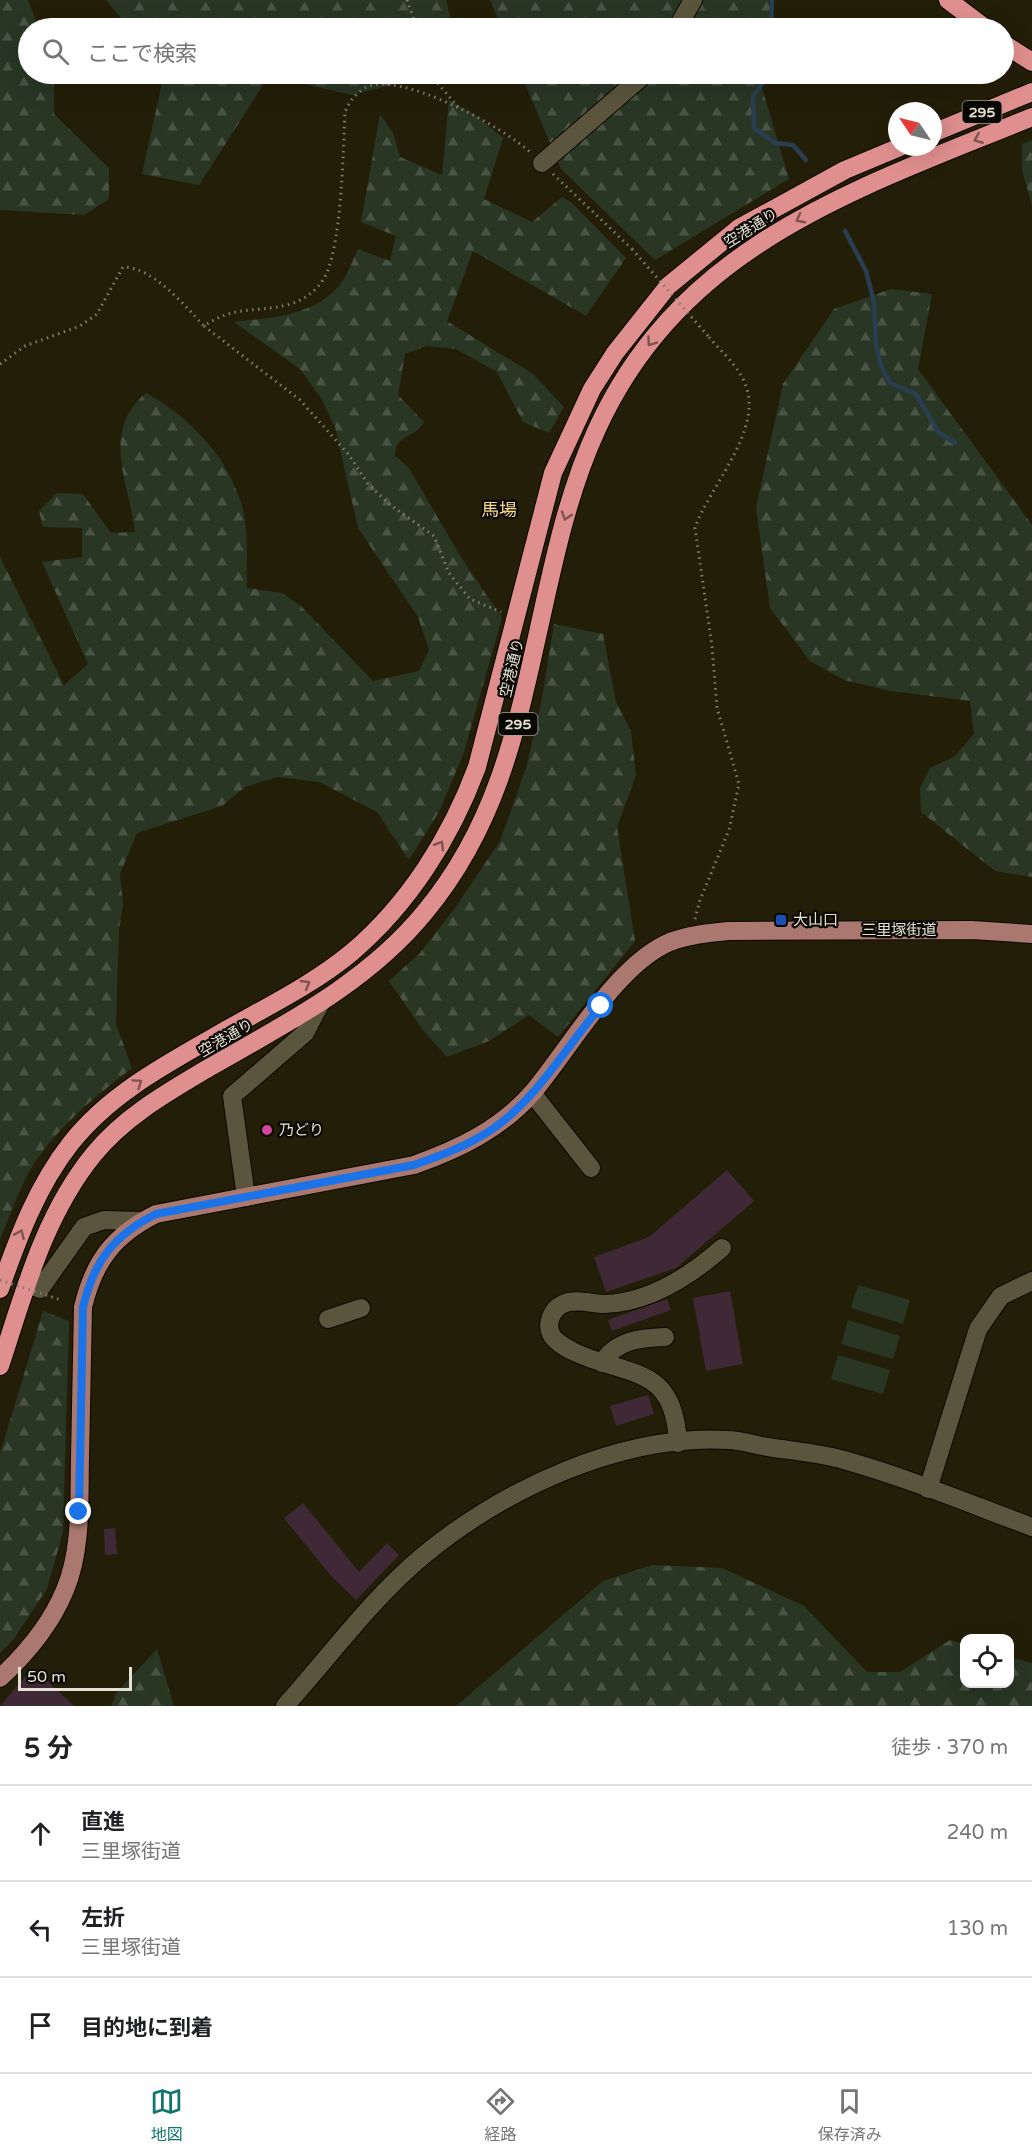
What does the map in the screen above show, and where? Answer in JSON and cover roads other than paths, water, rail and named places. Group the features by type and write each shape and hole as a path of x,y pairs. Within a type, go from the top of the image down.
{"highway":[{"path":"948,0 971,18"},
{"path":"1014,50 1032,62"},
{"name":"295","path":"942,129 1032,92"},
{"name":"空港通り","path":"0,1366 27,1284 56,1209 94,1154 116,1130 171,1090 320,1004 359,977 403,938 427,910 473,844 515,737 561,530 582,464 613,398 659,331 716,274 783,228 833,201 884,178 1032,117"},
{"name":"空港通り","path":"0,1289 20,1236 42,1190 72,1142 96,1117 119,1096 146,1077 315,978 352,952 409,892 428,866 464,802 489,728 540,517 565,445 592,389 639,321 668,286 738,228 837,174 888,152"}],"main road":[{"name":"三里塚街道","path":"0,1678 22,1658 65,1590 76,1550 79,1512 83,1307 88,1285 109,1249 126,1230 156,1214 414,1165 453,1151 494,1128 532,1093 627,972 668,943 690,935 728,931 960,930 1032,934"}],"street":[{"path":"683,18 693,0"},
{"path":"542,163 633,84"},
{"path":"246,1197 232,1096 305,1033 320,1004"},
{"path":"532,1093 591,1168"},
{"path":"27,1284 40,1289 84,1227 104,1220 142,1221"},
{"path":"678,1443 676,1418 670,1400 660,1388 647,1377 602,1363 565,1347 551,1336 549,1323 553,1312 564,1304 585,1302 604,1304 631,1300 658,1291 701,1267 722,1248"},
{"path":"928,1489 978,1329 1001,1296 1032,1281"},
{"path":"328,1319 361,1308"},
{"path":"602,1363 609,1352 623,1343 644,1338 665,1337"},
{"path":"285,1706 387,1591 423,1556 459,1529 534,1484 597,1460 678,1443 729,1440 807,1452 843,1460 1032,1527"}],"waterway":[{"path":"771,18 772,0"},
{"path":"762,84 753,96 754,128 775,143 793,145 806,160"},
{"path":"845,231 866,271 874,302 876,344 881,366 890,383 916,394 938,432 955,443"}],"place":[{"name":"大山口","path":"781,920"},
{"name":"乃どり","path":"267,1130"}],"district":[{"name":"馬場","path":"499,510"}]}
